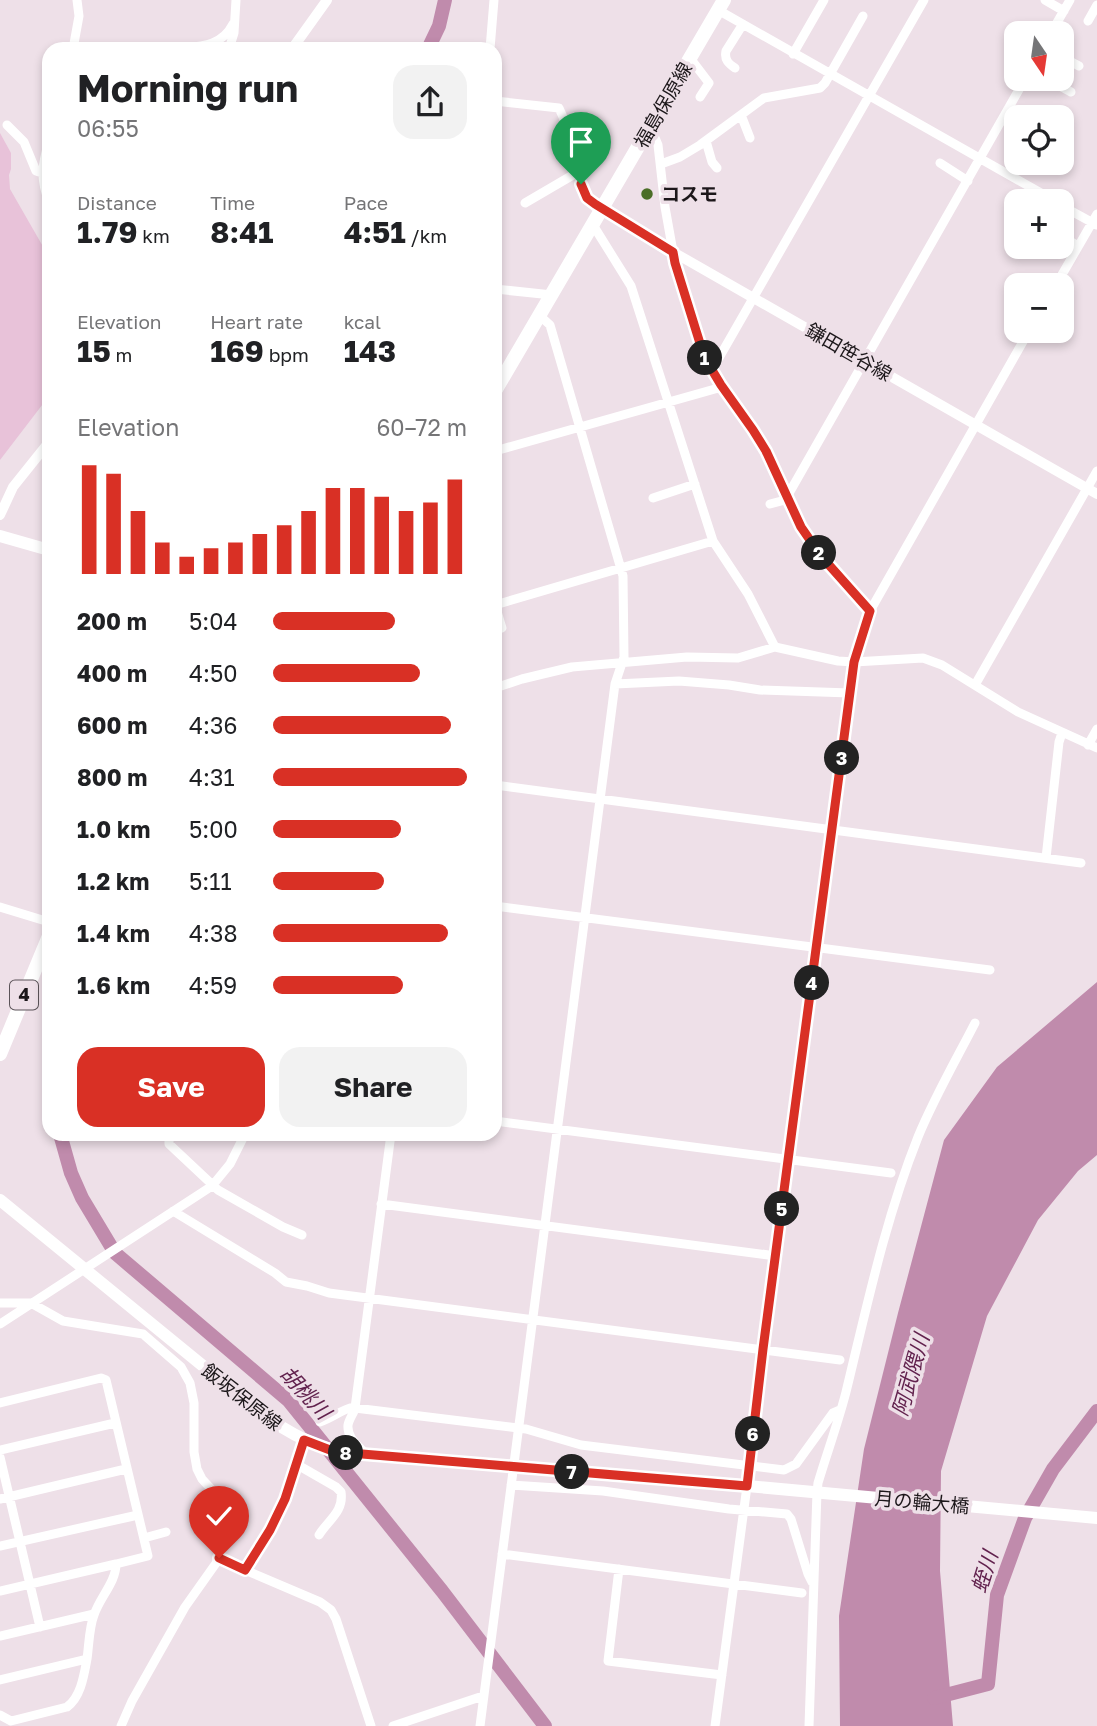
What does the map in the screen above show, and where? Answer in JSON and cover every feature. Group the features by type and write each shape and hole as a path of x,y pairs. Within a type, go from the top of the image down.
{"main road":[{"name":"福島保原線","path":"502,379 721,5"},
{"path":"0,536 42,548"},
{"name":"4","path":"0,1054 42,953"},
{"name":"飯坂保原線","path":"0,1200 263,1415 305,1441 340,1452 747,1486"},
{"name":"月の輪大橋","path":"747,1486 1097,1518"}],"street":[{"path":"74,42 79,16 77,0"},
{"path":"232,42 236,0"},
{"path":"297,42 327,0"},
{"path":"491,42 494,0"},
{"path":"793,54 824,0"},
{"path":"712,370 924,0"},
{"path":"1045,0 1064,11"},
{"path":"1058,21 1070,0"},
{"path":"721,5 743,24 793,54 1034,189"},
{"path":"1088,21 1097,5"},
{"path":"661,164 680,157 706,141 761,100 819,89 830,75 863,16"},
{"path":"214,42 228,34 233,24"},
{"path":"735,68 727,62 725,56 743,24"},
{"path":"220,40 228,42"},
{"path":"690,58 709,83 700,97"},
{"path":"1074,63 1079,66"},
{"path":"770,505 788,497 1019,91"},
{"path":"502,102 559,108 564,117 587,198 602,209"},
{"path":"740,115 751,138"},
{"path":"7,125 24,142 36,171 42,173"},
{"path":"649,130 658,145 675,263 700,345 722,387 766,451 801,527 821,556 870,611"},
{"path":"706,141 712,162 717,168"},
{"path":"940,163 968,181"},
{"path":"525,203 578,172"},
{"name":"鎌田笹谷線","path":"602,209 1092,491"},
{"path":"1063,273 1095,220 1074,211"},
{"path":"593,225 631,286 713,541 748,594 775,648"},
{"path":"1074,243 1079,246"},
{"path":"502,290 552,295"},
{"path":"480,1726 615,684 623,663 624,590 621,568 550,325 540,315"},
{"path":"715,1726 854,662 870,611 1023,343"},
{"path":"502,449 722,387"},
{"path":"0,515 13,487 42,451"},
{"path":"975,685 1092,491 1097,471"},
{"path":"653,498 695,484"},
{"path":"502,603 713,541"},
{"path":"502,686 559,670 687,657 738,658 775,648 830,660 854,662 923,658 942,665 1018,712 1093,746 1097,729"},
{"path":"615,684 679,681 760,690 850,694"},
{"path":"1046,858 1062,733"},
{"path":"502,786 1081,863"},
{"path":"0,906 42,920"},
{"path":"502,907 990,970"},
{"path":"808,1726 817,1492 880,1251 908,1165 940,1090 975,1023"},
{"path":"502,1122 891,1174"},
{"path":"169,1141 212,1186 302,1235"},
{"path":"0,1324 212,1186 223,1175 242,1141"},
{"path":"362,1454 362,1450 349,1434 348,1425 355,1408 390,1141"},
{"path":"381,1204 776,1256"},
{"path":"173,1211 256,1260 286,1282 329,1293 840,1360"},
{"path":"0,1303 31,1303 63,1321 143,1334 181,1367 187,1377 194,1403 194,1452 197,1469 220,1505 225,1521 222,1546 219,1558 185,1607 132,1701 121,1726"},
{"path":"187,1377 198,1363"},
{"path":"0,1403 101,1378 106,1380 148,1556 0,1591"},
{"path":"320,1422 353,1406 518,1428 581,1445 784,1470 793,1466 833,1413 840,1410"},
{"path":"0,1451 116,1423"},
{"path":"245,1570 279,1512 305,1441"},
{"path":"0,1457 5,1497 20,1541 40,1627"},
{"path":"296,1464 341,1492 342,1502 338,1511 318,1535"},
{"path":"5,1497 126,1469"},
{"path":"510,1485 603,1491 787,1514 813,1583"},
{"path":"0,1546 138,1515"},
{"path":"144,1538 166,1532"},
{"path":"502,1554 802,1593"},
{"path":"219,1558 320,1602 331,1610 371,1726"},
{"path":"0,1715 11,1721 72,1704 79,1690 87,1659 94,1614 116,1572 116,1564"},
{"path":"619,1569 608,1661 722,1675"},
{"path":"0,1636 94,1614"},
{"path":"0,1680 87,1659"},
{"path":"393,1726 483,1696"}],"shaded area":[{"path":"0,133 11,153 10,189 42,245 42,405 0,460"}],"water":[{"name":"阿武隈川","path":"1097,982 1097,1155 1078,1171 1038,1220 987,1316 941,1471 940,1571 953,1726 840,1726 839,1616 864,1449 944,1140 997,1067"}],"waterway":[{"name":"胡桃川","path":"431,42 439,26 445,0"},
{"name":"胡桃川","path":"62,1141 82,1198 115,1253 289,1401 442,1591 545,1726"},
{"name":"蛭川","path":"934,1698 988,1684 997,1595 1025,1518 1053,1469 1097,1411"}],"place":[{"name":"コスモ","path":"647,194"}],"route":[{"path":"219,1558 245,1570 270,1530 285,1499 304,1440 330,1450 350,1453 747,1486 854,662 870,611 821,556 801,527 766,451 709,365 673,252 595,204 587,198 581,184"}]}
